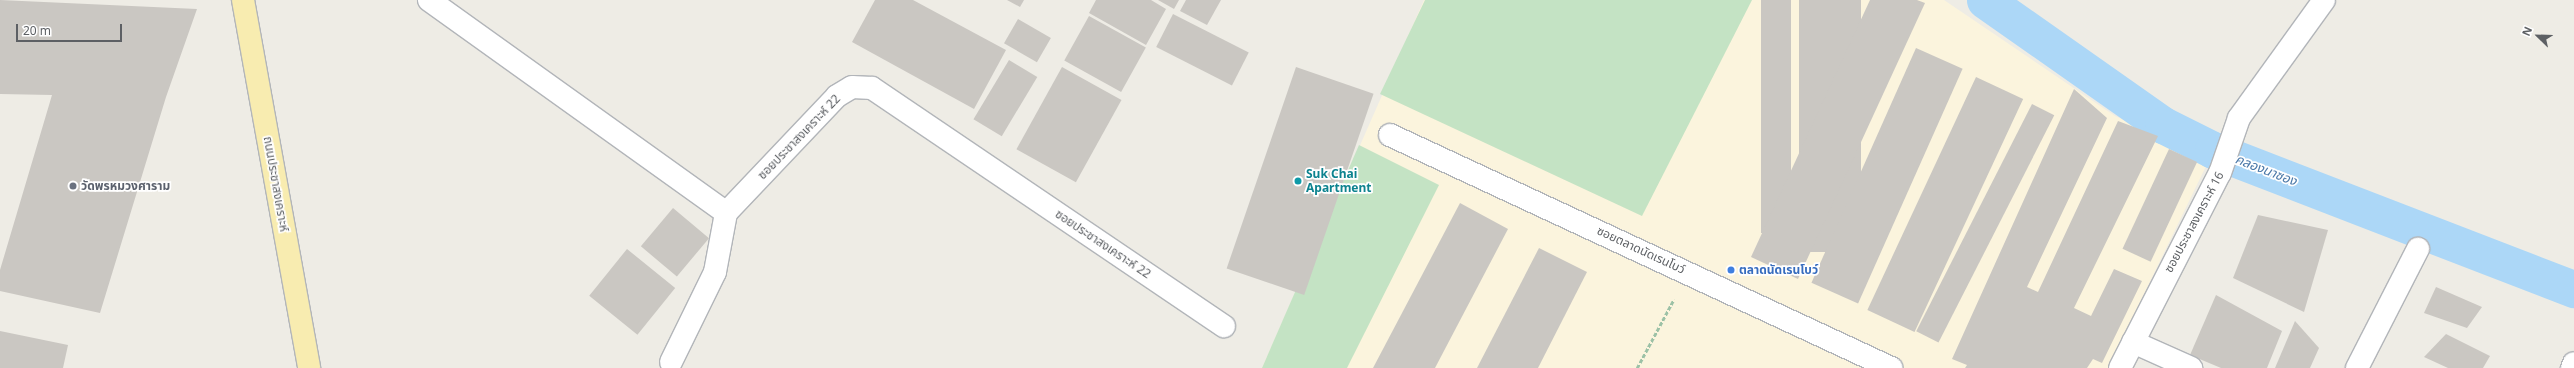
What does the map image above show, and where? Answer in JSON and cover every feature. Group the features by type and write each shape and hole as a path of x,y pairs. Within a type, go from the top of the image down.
{"main road":[{"name":"ถนนประชาสงเคราะห์","path":"243,0 309,368"}],"street":[{"path":"429,0 726,213 715,272 671,362"},
{"name":"ซอยประชาสงเคราะห์ 16","path":"2120,368 2220,173 2239,118 2324,0"},
{"name":"ซอยประชาสงเคราะห์ 22","path":"726,213 837,96 852,87 872,88 1224,326"},
{"name":"ซอยตลาดนัดเรนโบว์","path":"1390,136 1688,272 1891,368"},
{"path":"2358,368 2418,249"},
{"path":"2133,342 2191,368"},
{"path":"2572,368 2574,363"}],"path":[{"path":"1637,368 1688,272"}],"shaded area":[{"name":"ตลาดนัดเรนโบว์","path":"1424,0 1944,0 2115,116 2210,158 2108,368 1262,368"}],"green space":[{"path":"1425,0 1752,0 1642,216 1380,94"},
{"path":"1359,145 1439,185 1347,368 1262,368"}],"building":[{"name":"วัดพรหมวงศาราม","path":"0,0 197,9 166,97 100,313 0,291 0,270 52,95 0,94"},
{"path":"875,0 913,0 1006,50 974,109 852,42"},
{"path":"1007,0 1024,0 1020,7"},
{"path":"1096,0 1151,0 1166,9 1146,45 1089,13"},
{"path":"1158,0 1179,0 1174,9"},
{"path":"1186,0 1221,0 1207,25 1180,11"},
{"path":"1761,0 1791,0 1791,233 1761,233"},
{"path":"1799,0 1861,0 1861,252 1799,252"},
{"path":"1870,0 1917,0 1925,3 1798,279 1751,257"},
{"path":"1173,14 1249,53 1232,86 1156,47"},
{"path":"1089,16 1146,48 1121,92 1064,61"},
{"path":"1018,19 1051,38 1037,62 1004,43"},
{"path":"1916,48 1963,69 1858,304 1811,283"},
{"path":"1009,60 1037,77 1002,136 973,119"},
{"path":"1062,67 1121,100 1076,182 1016,149"},
{"name":"Suk Chai Apartment","path":"1296,67 1374,94 1304,295 1227,268"},
{"path":"1976,77 2023,99 1915,332 1867,310"},
{"path":"2074,89 2107,118 2027,287 2038,292 2118,121 2158,136 2074,308 2091,316 2114,269 2142,281 2102,363 2093,359 2087,368 1965,368 1967,365 1952,359"},
{"path":"2032,104 2054,115 1939,343 1916,331"},
{"path":"2169,149 2197,162 2151,262 2123,249"},
{"path":"1460,203 1508,229 1435,368 1373,368"},
{"path":"673,208 709,238 677,277 641,246"},
{"path":"2258,215 2328,230 2304,312 2233,278"},
{"path":"1539,248 1587,272 1538,368 1477,368"},
{"path":"627,249 675,288 637,335 589,296"},
{"path":"2436,287 2482,307 2467,328 2424,313"},
{"path":"2216,295 2282,331 2267,368 2221,368 2190,355"},
{"path":"2295,321 2319,348 2310,368 2275,368"},
{"path":"0,331 68,345 63,368 0,368"},
{"path":"2446,334 2490,356 2483,368 2448,368 2424,357"}],"waterway":[{"name":"คลองนาซอง","path":"1985,0 2163,125 2213,150 2574,289"}],"place":[{"name":"Suk Chai Apartment","path":"1298,181"},
{"name":"วัดพรหมวงศาราม","path":"73,186"},
{"name":"ตลาดนัดเรนโบว์","path":"1731,270"}]}
